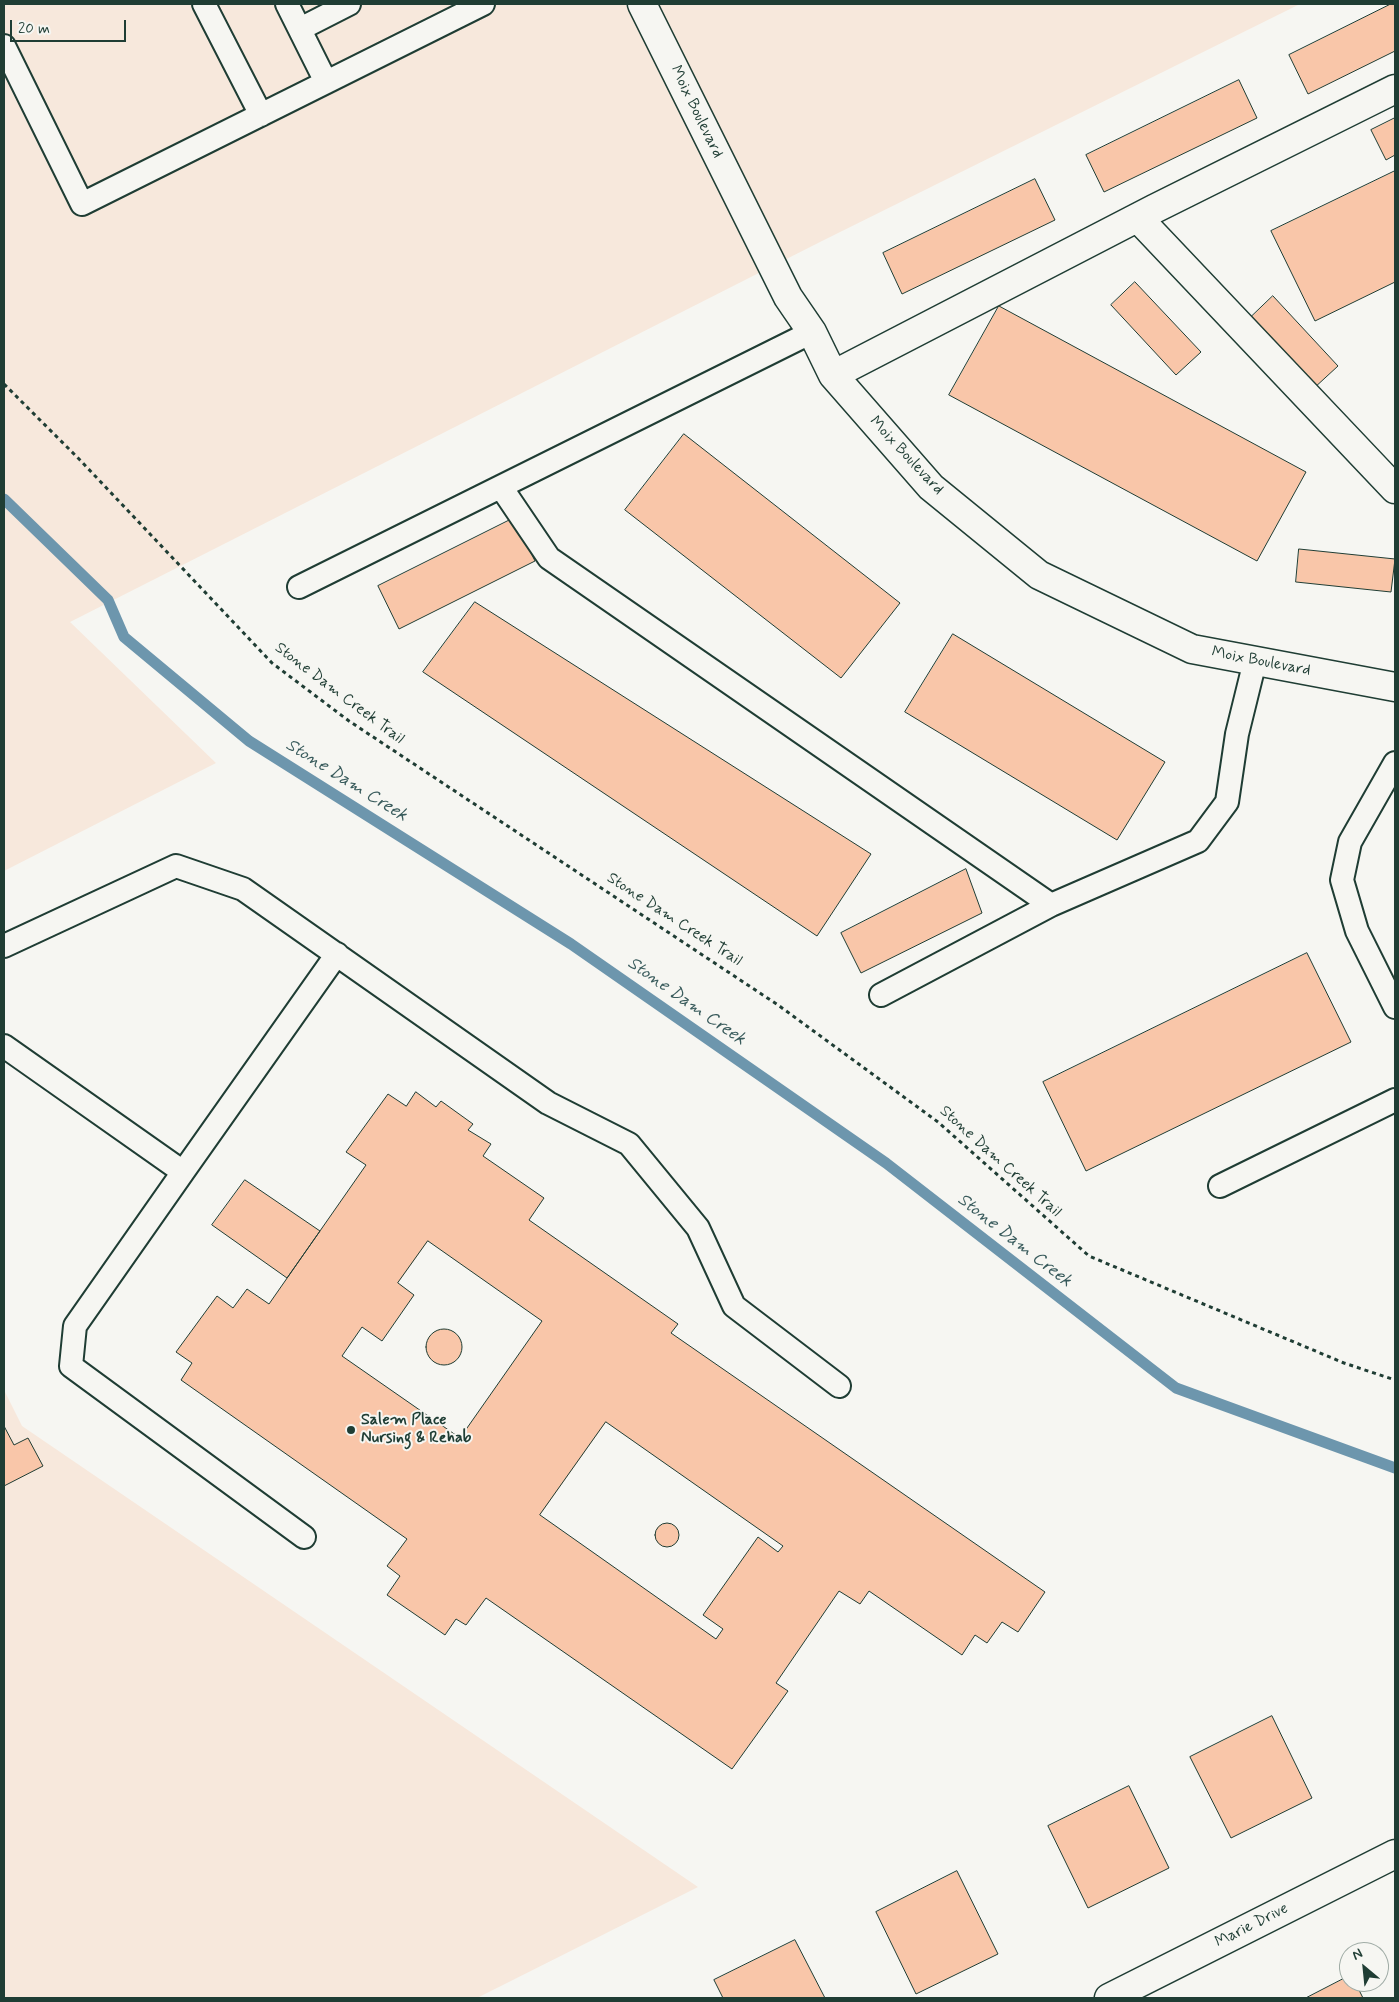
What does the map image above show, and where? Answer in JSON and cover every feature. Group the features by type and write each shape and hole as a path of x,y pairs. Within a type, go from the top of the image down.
{"street":[{"name":"Moix Boulevard","path":"642,4 788,297 812,332 833,375 931,487 1039,575 1192,649 1395,687"},
{"path":"833,375 1138,218 1395,89"},
{"path":"1138,218 1395,489"},
{"name":"Marie Drive","path":"1109,1998 1395,1854"}],"lane":[{"path":"204,4 261,115"},
{"path":"287,4 326,82"},
{"path":"300,29 349,4"},
{"path":"4,46 82,204 483,4"},
{"path":"299,587 812,332"},
{"path":"501,487 549,558 1051,905"},
{"path":"881,995 1051,905 1198,841 1227,802 1237,734 1255,661"},
{"path":"1395,763 1350,842 1342,880 1357,931 1395,1007"},
{"path":"4,946 176,866 243,889 548,1103 629,1144 698,1228 734,1306 839,1386"},
{"path":"304,1537 71,1366 75,1326 337,954"},
{"path":"4,1046 183,1172"},
{"path":"1220,1186 1395,1100"}],"path":[{"name":"Stone Dam Creek Trail","path":"4,384 80,460 272,663 349,721 778,1005 938,1122 1089,1256 1344,1363 1395,1380"}],"shaded area":[{"path":"4,4 1300,4 822,241 70,622 216,763 4,871"},
{"path":"4,1390 22,1426 698,1887 477,1998 4,1998"}],"building":[{"path":"1391,4 1395,4 1395,51 1308,94 1289,55"},
{"path":"1239,80 1257,118 1104,192 1086,155"},
{"path":"1395,118 1395,155 1386,160 1371,130"},
{"path":"1395,171 1395,282 1315,321 1271,231"},
{"path":"1035,179 1055,220 902,294 883,253"},
{"path":"1135,282 1201,352 1176,375 1111,305"},
{"path":"1273,296 1338,366 1313,389 1248,320"},
{"path":"999,306 1306,472 1257,561 949,395"},
{"path":"684,434 900,603 841,678 625,510"},
{"path":"514,518 535,561 399,629 378,586"},
{"path":"1299,549 1395,559 1391,592 1296,582"},
{"path":"475,602 871,854 817,936 423,672"},
{"path":"953,634 1165,762 1117,840 905,712"},
{"path":"966,869 982,913 861,973 841,933"},
{"path":"1307,953 1351,1042 1086,1171 1043,1082"},
{"name":"Salem Place Nursing & Rehab","path":"416,1092 436,1107 441,1101 473,1124 468,1130 491,1144 483,1156 544,1198 529,1220 678,1324 671,1333 1045,1592 1018,1632 1002,1622 987,1643 975,1635 962,1655 869,1591 860,1604 839,1591 776,1683 788,1691 732,1769 486,1598 466,1625 456,1619 445,1635 387,1595 400,1576 387,1566 407,1539 181,1380 192,1363 176,1352 217,1296 233,1308 247,1289 269,1304 366,1165 346,1152 388,1094 406,1106","holes":["428,1241 542,1321 460,1438 342,1356 362,1327 382,1341 414,1295 398,1283","606,1422 783,1546 778,1552 758,1537 703,1615 723,1629 716,1639 540,1515"]},
{"path":"245,1180 320,1231 287,1278 212,1225"},
{"path":"444,1329 457,1334 462,1347 457,1360 444,1365 431,1360 426,1347 431,1334"},
{"path":"4,1426 14,1445 28,1438 43,1466 4,1486"},
{"path":"667,1523 676,1526 679,1535 676,1544 667,1547 658,1544 655,1535 658,1526"},
{"path":"1272,1716 1312,1798 1231,1838 1190,1757"},
{"path":"1129,1786 1169,1868 1088,1908 1048,1826"},
{"path":"957,1871 998,1954 916,1994 876,1912"},
{"path":"795,1940 825,1998 723,1998 714,1980"},
{"path":"1339,1981 1339,1992 1360,1992 1363,1998 1306,1998"}],"waterway":[{"name":"Stone Dam Creek","path":"4,499 108,600 124,637 249,741 571,944 886,1163 1176,1388 1395,1468"}],"place":[{"name":"Salem Place Nursing & Rehab","path":"351,1430"}]}
